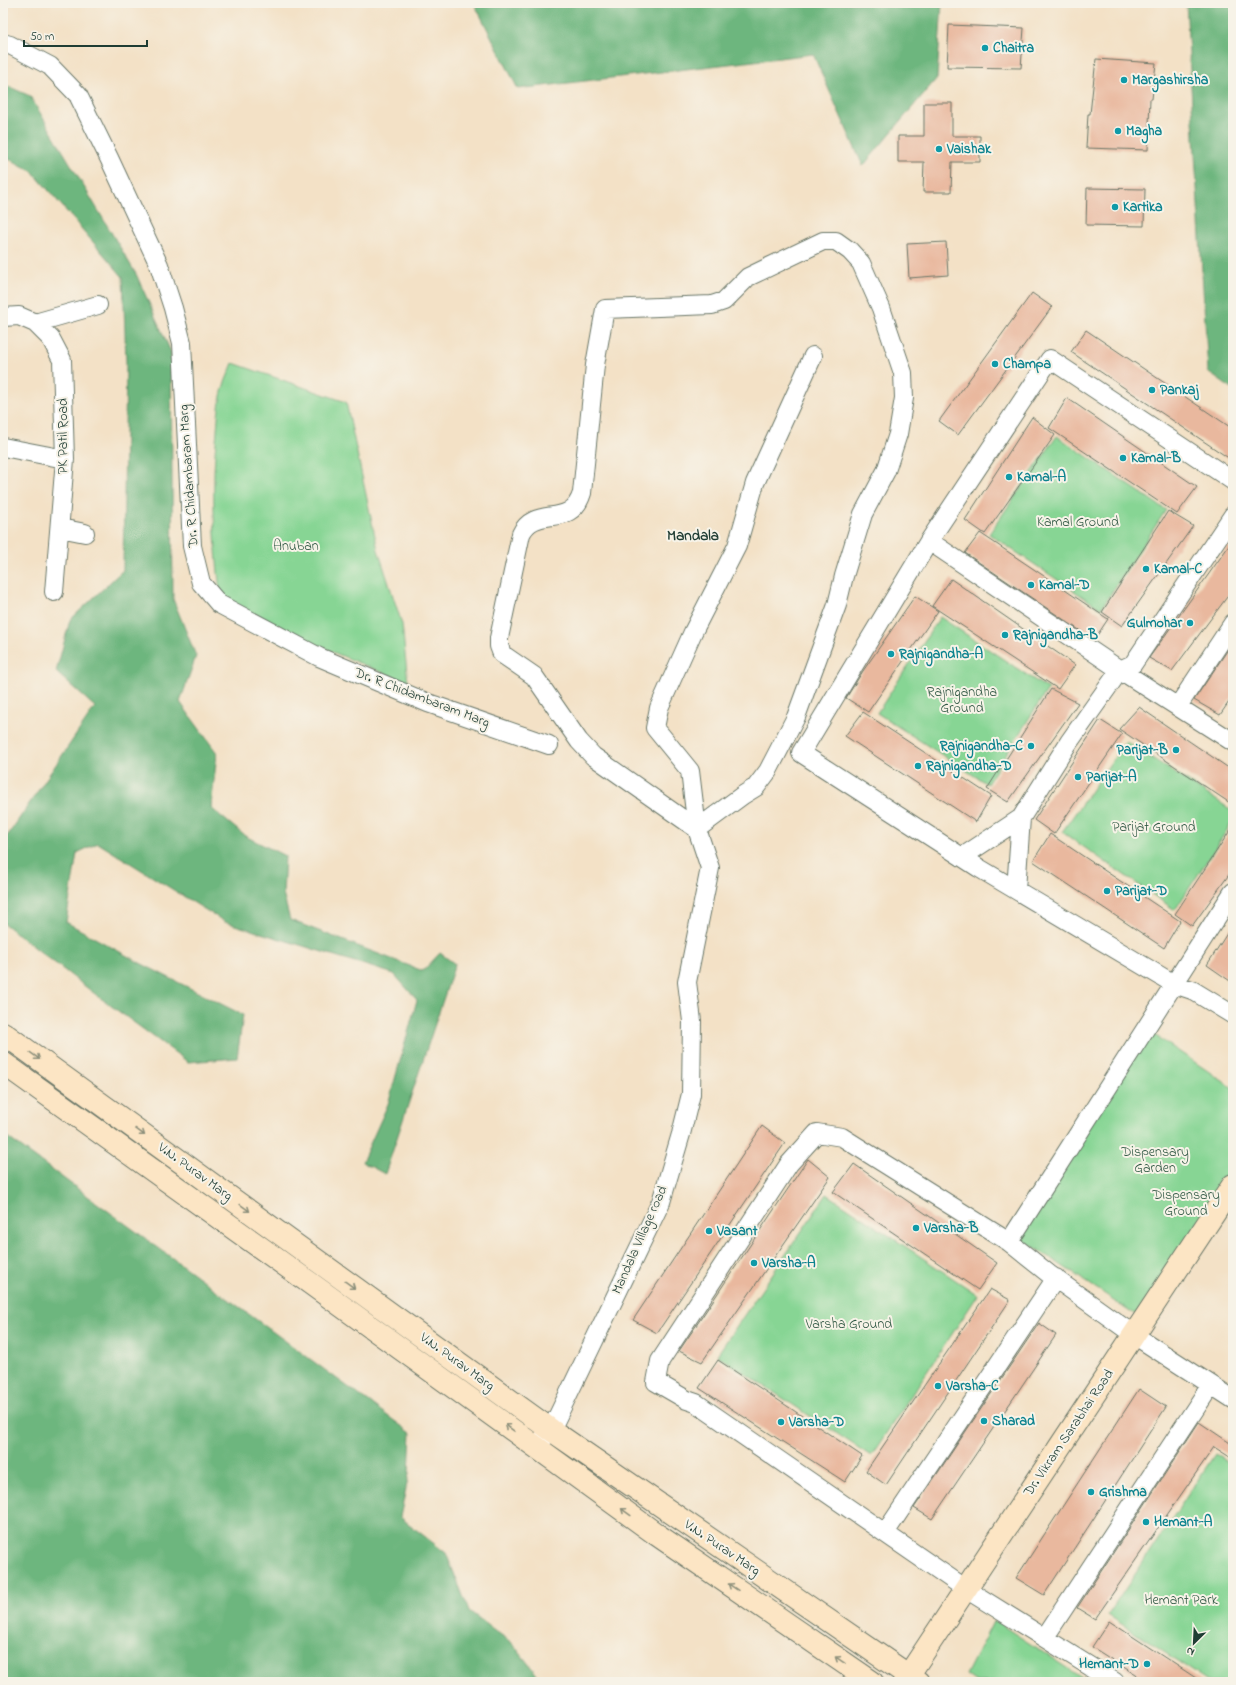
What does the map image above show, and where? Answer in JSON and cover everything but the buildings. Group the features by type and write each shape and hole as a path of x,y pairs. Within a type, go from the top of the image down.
{"street":[{"name":"Dr. R Chidambaram Marg","path":"3,43 10,45 50,66 78,96 159,264 173,308 182,344 192,546 201,582 219,604 238,616 319,657 428,703 549,745"},
{"path":"823,241 836,241 850,251 861,263 881,308 903,374 904,398 898,434 886,471 863,514 844,576 837,605 796,717 768,770 756,787 697,829 593,756 579,741 534,676 502,654 499,646 499,638 521,534 531,521 566,513 575,508 579,502 582,493 595,365 605,309 712,305 724,301 748,277 763,269 793,257 802,250 823,241"},
{"path":"35,323 98,305"},
{"name":"PK Patil Road","path":"3,317 19,316 35,323 51,339 62,360 65,459 54,592"},
{"name":"Mandala Village road","path":"536,1446 551,1430 661,1202 681,1134 691,1094 692,1021 687,982 710,868 697,829 690,771 655,728 659,708 692,632 736,546 755,483 813,356"},
{"path":"1233,481 1050,359 929,541 802,753 962,857 1016,890 1174,984 1192,990 1233,1015"},
{"path":"3,447 65,459"},
{"path":"962,857 1021,818 1069,742 1120,670 1133,664 1233,515"},
{"path":"60,528 85,533"},
{"path":"929,541 1120,670 1233,742"},
{"path":"1178,706 1233,623"},
{"path":"1016,890 1021,818"},
{"path":"1009,1242 1233,892"},
{"name":"V.N. Purav Marg","path":"3,1033 551,1430 910,1680"},
{"name":"V.N. Purav Marg","path":"3,1064 310,1283 656,1534 872,1682"},
{"path":"1115,1682 966,1589 696,1404 656,1382 660,1361 789,1164 816,1133 842,1136 1009,1242 1134,1334 1233,1399"},
{"name":"Dr. Vikram Sarabhai Road","path":"910,1680 966,1589 1233,1185"},
{"path":"310,1283 322,1265"},
{"path":"885,1533 1056,1278"},
{"path":"1045,1637 1211,1385"}],"green space":[{"path":"474,3 942,3 937,78 863,166 813,54 518,89"},
{"path":"1186,3 1233,3 1233,390 1208,372"},
{"path":"3,84 30,96 136,274 171,352 173,599 196,656 180,702 217,753 211,808 245,836 285,856 283,894 290,920 423,971 440,953 455,964 385,1174 362,1162 388,1104 417,1000 394,974 225,922 98,843 77,853 66,922 140,963 243,1015 237,1058 188,1062 99,997 3,923 3,837 8,835 95,707 56,672 70,620 123,570 126,362 123,277 32,171 3,156"},
{"name":"Anuban","path":"233,363 346,402 378,550 402,624 408,683 335,653 247,612 220,592 214,512 215,451 218,414 221,399 224,385"},
{"name":"Kamal Ground","path":"1057,436 1166,510 1101,609 989,534"},
{"name":"Rajnigandha Ground","path":"940,617 1048,689 987,784 877,713"},
{"name":"Parijat Ground","path":"1126,741 1233,811 1233,821 1175,910 1062,832"},
{"name":"Dispensary Garden","path":"1147,1030 1233,1088 1233,1180 1141,1318 1017,1236"},
{"path":"3,1134 411,1433 409,1474 400,1517 446,1553 469,1611 512,1643 538,1676 534,1682 3,1682"},
{"name":"Varsha Ground","path":"827,1194 978,1295 871,1456 717,1355"},
{"name":"Hemant Park","path":"1215,1454 1233,1465 1233,1682 1209,1682 1108,1615"},
{"path":"994,1620 1088,1682 976,1682 966,1675"}],"place":[{"name":"Chaitra","path":"985,48"},
{"name":"Margashirsha","path":"1124,80"},
{"name":"Magha","path":"1118,131"},
{"name":"Vaishak","path":"939,149"},
{"name":"Kartika","path":"1115,207"},
{"name":"Champa","path":"995,364"},
{"name":"Pankaj","path":"1152,390"},
{"name":"Kamal-B","path":"1123,458"},
{"name":"Kamal-A","path":"1009,477"},
{"name":"Kamal-C","path":"1146,569"},
{"name":"Kamal-D","path":"1031,585"},
{"name":"Gulmohar","path":"1190,623"},
{"name":"Rajnigandha-B","path":"1005,635"},
{"name":"Rajnigandha-A","path":"891,654"},
{"name":"Rajnigandha-C","path":"1031,746"},
{"name":"Parijat-B","path":"1176,750"},
{"name":"Rajnigandha-D","path":"918,766"},
{"name":"Parijat-A","path":"1078,777"},
{"name":"Parijat-D","path":"1107,891"},
{"name":"Varsha-B","path":"916,1228"},
{"name":"Vasant","path":"709,1231"},
{"name":"Varsha-A","path":"754,1263"},
{"name":"Varsha-C","path":"938,1386"},
{"name":"Sharad","path":"984,1421"},
{"name":"Varsha-D","path":"781,1422"},
{"name":"Grishma","path":"1091,1492"},
{"name":"Hemant-A","path":"1146,1522"},
{"name":"Hemant-D","path":"1147,1664"}],"district":[{"name":"Mandala","path":"693,536"}],"park label":[{"name":"Dispensary Ground","path":"1186,1204"}]}
